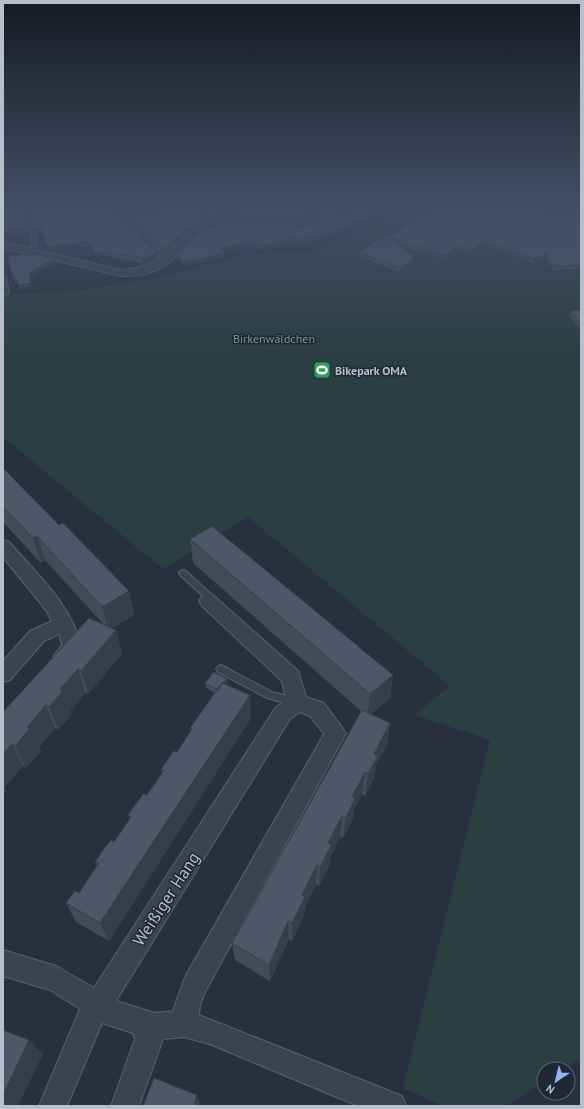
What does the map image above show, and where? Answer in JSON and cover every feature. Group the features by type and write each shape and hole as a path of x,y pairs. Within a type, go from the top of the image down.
{"street":[{"path":"56,257 130,274 148,271 167,258"},
{"path":"3,546 53,605 62,624 70,636 72,647 52,669"},
{"path":"185,1024 187,1005 194,986 336,733 307,706 291,677 208,601"},
{"path":"3,674 37,636 62,624"},
{"name":"Weißiger Hang","path":"53,1106 98,1005 283,713 307,706"},
{"path":"3,963 56,979 112,1014 155,1026 185,1024 212,1032 392,1106"},
{"path":"125,1106 149,1039 143,1023"}],"lane":[{"path":"162,257 167,258"},
{"path":"3,277 6,293"},
{"path":"182,573 209,597 208,601"},
{"path":"221,669 270,695 307,706"}],"green space":[{"name":"Birkenwäldchen","path":"243,257 581,257 581,1058 576,1061 536,1061 536,1086 506,1106 443,1106 403,1088 490,740 414,715 450,686 248,517 163,569 3,437 3,297 18,294 71,292 151,279"}],"building":[{"path":"7,257 45,257 54,259 29,274 31,283 18,285 17,279 14,280"},
{"path":"181,257 209,257 186,262"},
{"path":"370,257 414,257 415,258 400,268"},
{"path":"528,257 540,257 534,259"},
{"path":"549,257 581,257 581,265 554,266"},
{"path":"581,310 581,324 570,311"},
{"path":"3,468 59,525 63,523 129,591 102,607 37,536 33,538 3,507"},
{"path":"212,526 393,675 370,694 190,539"},
{"path":"89,618 116,630 81,671 78,669 60,689 63,691 49,707 46,705 27,727 30,728 15,746 12,744 3,754 3,712"},
{"path":"214,672 227,679 222,683 218,690 205,683"},
{"path":"222,683 250,695 100,923 66,903 75,891 79,893 99,863 95,862 103,850 111,840 114,842 131,817 128,815 143,794 147,795 164,770 161,769 174,751 177,752 192,729 190,728"},
{"path":"362,710 390,723 374,754 378,756 368,774 365,772 352,796 355,798 346,818 342,816 328,843 332,844 320,867 317,865 302,895 305,897 292,923 288,921 269,965 232,943"},
{"path":"3,1030 29,1040 3,1095"},
{"path":"154,1078 197,1095 194,1106 143,1106"}],"place":[{"name":"Bikepark OMA","path":"322,370"}]}
